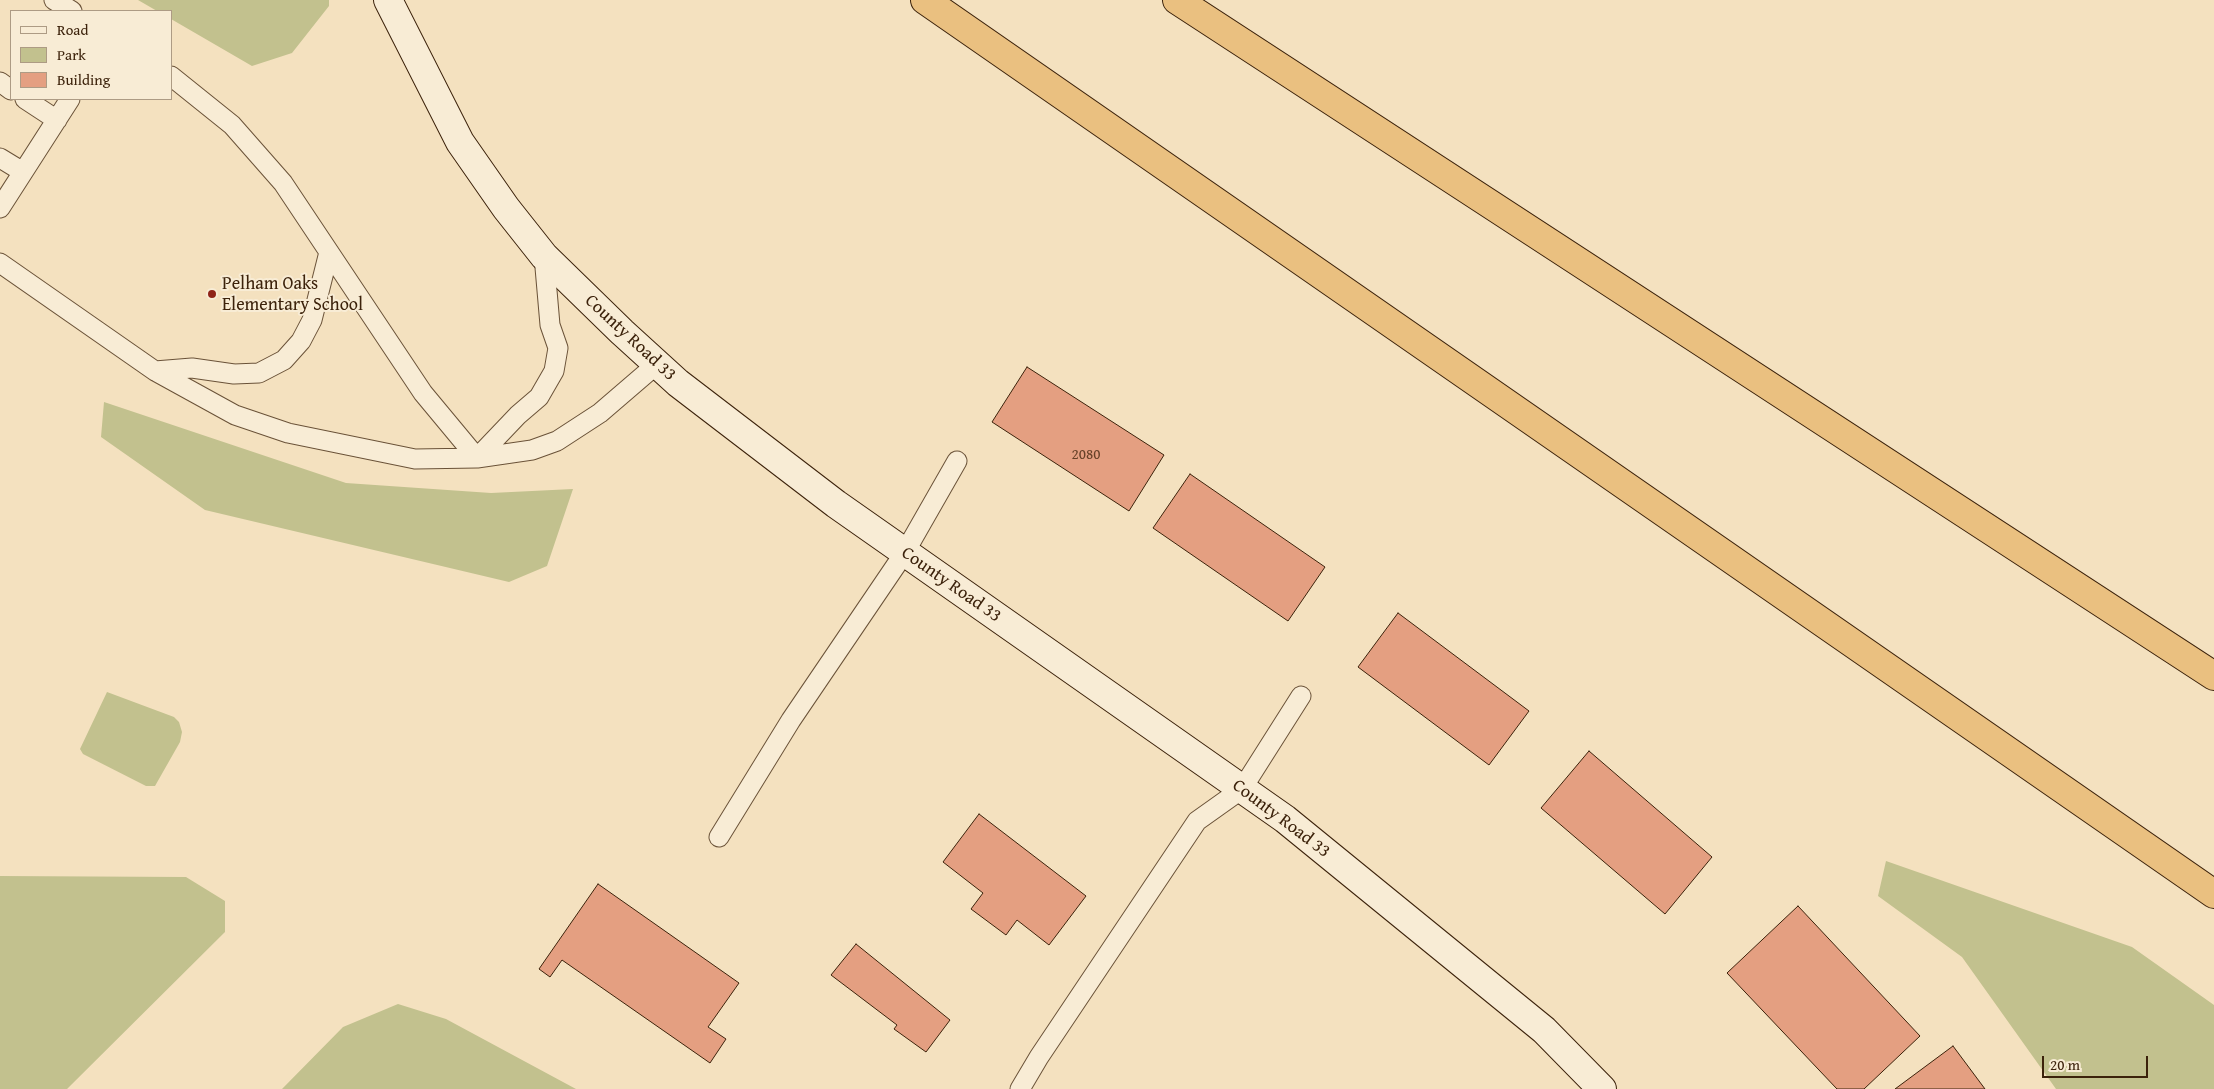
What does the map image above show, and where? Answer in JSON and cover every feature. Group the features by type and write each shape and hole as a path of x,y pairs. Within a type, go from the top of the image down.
{"highway":[{"path":"925,0 2214,894"},
{"path":"1177,0 2214,676"}],"street":[{"name":"County Road 33","path":"388,0 460,142 506,208 544,256 657,364 753,442 905,552 1285,819 1544,1030 1602,1089"}],"lane":[{"path":"54,0 70,10"},
{"path":"172,77 232,124 283,183 424,393 477,458"},
{"path":"27,100 57,120"},
{"path":"0,208 69,100"},
{"path":"0,158 23,172"},
{"path":"155,371 192,368 234,374 259,373 284,360 301,341 312,320 329,252"},
{"path":"477,458 518,415 539,397 554,371 558,348 550,325 544,256"},
{"path":"0,263 155,371 235,415 288,433 415,459 477,458 532,450 556,441 600,413 657,364"},
{"path":"720,837 790,720 905,552 957,461"},
{"path":"1020,1089 1039,1057 1197,821 1242,789 1300,696"}],"green space":[{"path":"138,0 329,0 329,6 292,53 252,66 172,20 172,10 155,10"},
{"path":"104,402 346,483 491,493 573,489 547,566 509,582 205,510 101,437"},
{"path":"107,692 174,717 179,722 182,732 180,742 155,786 146,786 83,754 80,749"},
{"path":"1886,861 2132,947 2214,1005 2214,1089 2056,1089 1962,957 1878,896"},
{"path":"0,876 186,877 225,901 225,932 67,1089 0,1089"},
{"path":"398,1004 446,1019 576,1089 282,1089 343,1027"}],"building":[{"path":"1027,367 1164,455 1129,511 992,422"},
{"path":"1190,474 1325,567 1288,621 1153,528"},
{"path":"1398,613 1529,711 1489,765 1358,667"},
{"path":"1589,751 1712,857 1665,914 1541,808"},
{"path":"979,814 1086,896 1049,945 1017,920 1006,935 971,909 983,893 943,862"},
{"path":"598,884 739,983 708,1027 726,1039 710,1063 562,960 550,977 539,969"},
{"path":"1798,906 1920,1036 1864,1089 1837,1089 1727,973"},
{"path":"856,944 950,1020 926,1052 894,1029 897,1025 831,975"},
{"path":"1953,1046 1985,1089 1895,1089"}],"place":[{"name":"Pelham Oaks Elementary School","path":"212,294"}]}
